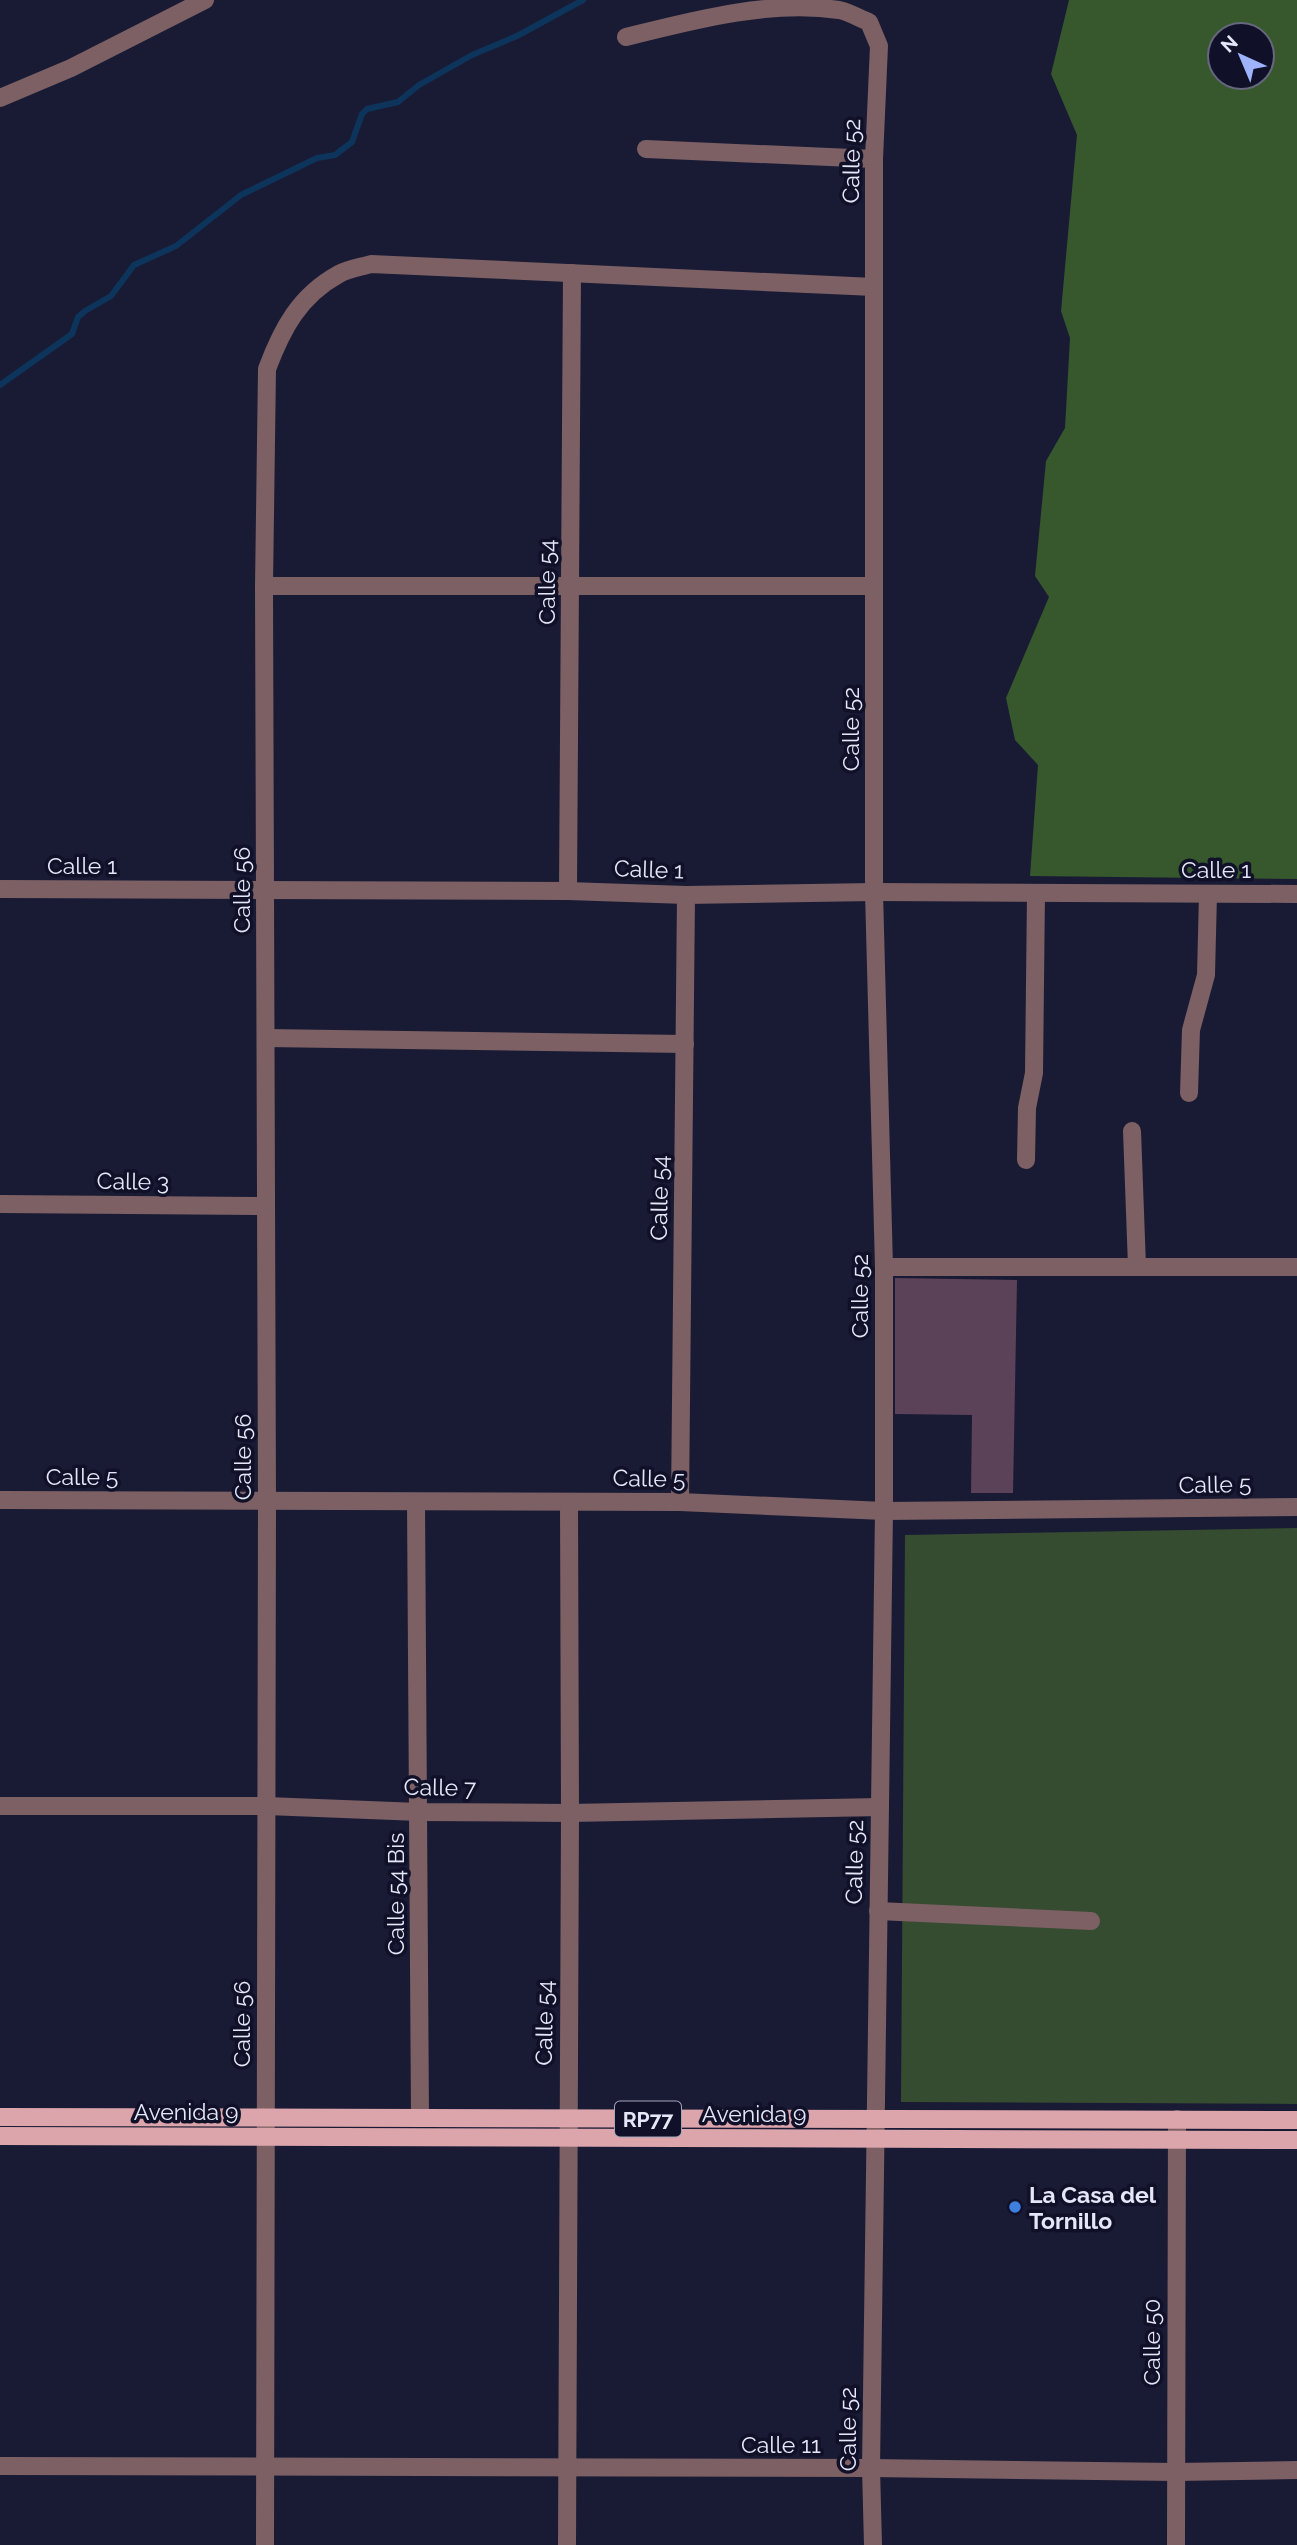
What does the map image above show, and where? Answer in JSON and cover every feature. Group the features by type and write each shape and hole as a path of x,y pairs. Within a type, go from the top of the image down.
{"main road":[{"name":"Avenida 9","path":"0,2117 266,2127 567,2127 875,2119 1297,2120"},
{"name":"Avenida 9","path":"0,2136 266,2127 420,2118 567,2127 875,2139 1297,2140"}],"street":[{"path":"0,98 71,68 205,0"},
{"name":"Calle 52","path":"626,37 702,18 769,7 808,7 841,10 869,22 879,46 874,159 874,892 884,1267 884,1511 871,2468 873,2545"},
{"path":"646,149 874,159"},
{"name":"Calle 56","path":"265,2545 267,1501 264,586 267,369 278,339 291,316 316,291 340,273 371,264 572,273"},
{"path":"572,273 874,287"},
{"name":"Calle 54","path":"568,891 572,273"},
{"path":"264,586 874,586"},
{"name":"Calle 1","path":"0,889 568,891 686,895 874,892 1297,894"},
{"path":"1026,1160 1027,1108 1034,1073 1036,893"},
{"path":"1189,1093 1191,1030 1206,975 1208,894"},
{"name":"Calle 54","path":"680,1502 686,895"},
{"path":"266,1038 685,1044"},
{"path":"1132,1131 1137,1266"},
{"name":"Calle 3","path":"0,1204 266,1206"},
{"path":"884,1267 1297,1267"},
{"name":"Calle 5","path":"0,1500 680,1502 884,1511 1297,1507"},
{"name":"Calle 54 Bis","path":"416,1502 420,2118"},
{"name":"Calle 54","path":"567,2545 569,1502"},
{"name":"Calle 7","path":"0,1806 267,1806 419,1812 570,1813 880,1807"},
{"path":"878,1912 1091,1921"},
{"name":"Calle 50","path":"1175,2545 1177,2119"},
{"name":"Calle 11","path":"0,2466 871,2468 1175,2472 1297,2470"}],"green space":[{"path":"1069,0 1297,0 1297,879 1030,876 1038,765 1015,740 1006,698 1049,597 1035,576 1046,461 1065,428 1070,338 1061,311 1077,135 1051,74"},
{"path":"1297,1528 1297,2104 901,2102 905,1535"}],"building":[{"path":"895,1278 1017,1280 1013,1493 971,1493 972,1415 895,1414"}],"waterway":[{"path":"0,385 72,334 78,317 111,296 134,265 176,246 241,195 317,158 335,155 352,142 362,114 367,109 398,102 419,85 472,55 517,36 583,0"}],"place":[{"name":"La Casa del Tornillo","path":"1015,2207"}]}
